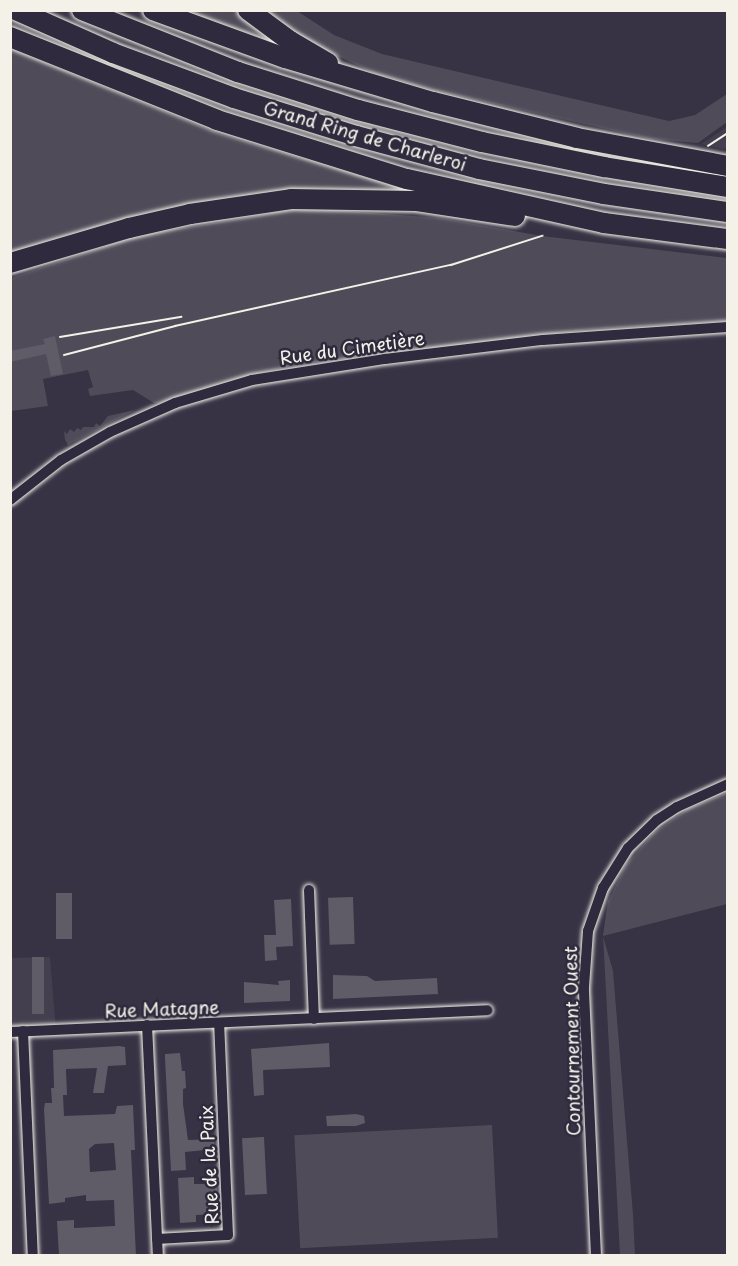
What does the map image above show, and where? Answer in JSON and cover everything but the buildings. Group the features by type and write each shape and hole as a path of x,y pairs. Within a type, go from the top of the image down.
{"highway":[{"name":"Grand Ring de Charleroi","path":"16,10 113,53 234,98 356,136 490,171 603,194 728,212"},
{"name":"Grand Ring de Charleroi","path":"82,10 238,72 358,110 482,142 604,167 728,187"},
{"path":"153,10 285,58 433,102 577,138 728,166"},
{"path":"248,10 290,41 356,79"},
{"path":"10,37 217,120 407,179 604,223 728,239"},
{"path":"10,263 159,221 245,204 291,199 417,201 568,225 604,223"}],"street":[{"name":"Rue du Cimetière","path":"10,500 61,459 110,432 175,403 252,380 385,359 543,340 728,327"},
{"name":"Contournement Ouest","path":"596,1256 584,987 588,931 603,888 628,848 657,820 677,807 728,784"},
{"path":"309,890 314,1019"},
{"name":"Rue Matagne","path":"10,1032 487,1010"},
{"name":"Rue de la Paix","path":"158,1239 228,1235 219,1023"},
{"path":"147,1025 158,1256"},
{"path":"23,1031 33,1256"}],"shaded area":[{"path":"183,11 238,11 283,45 202,18"},
{"path":"267,11 297,11 334,35 382,54 669,121 695,115 727,94 727,122 698,143 651,139 433,90 372,72 327,51 293,32"},
{"path":"11,49 219,134 415,192 356,189 294,190 227,198 160,213 11,256"},
{"path":"727,127 727,147 724,149 701,144"},
{"path":"303,208 440,218 542,236 727,258 727,321 591,329 300,364 253,374 160,403 154,403 133,390 90,396 88,389 93,387 88,370 43,379 48,406 11,411 11,278 137,236"},
{"path":"135,410 68,445 65,440 64,431 67,434 70,429 74,432 77,428 81,430 83,427 94,427 96,423 100,426 108,416"},
{"path":"727,793 727,904 603,936 608,901 626,865 654,833 688,809"},
{"path":"603,936 613,971 635,1255 620,1255"},
{"path":"50,957 56,1030 11,1032 11,958"},
{"path":"492,1125 498,1238 300,1248 294,1135"}],"tram line":[{"path":"708,146 728,133"},
{"path":"64,355 175,326 451,265 542,236"},
{"path":"60,337 181,317"}]}
